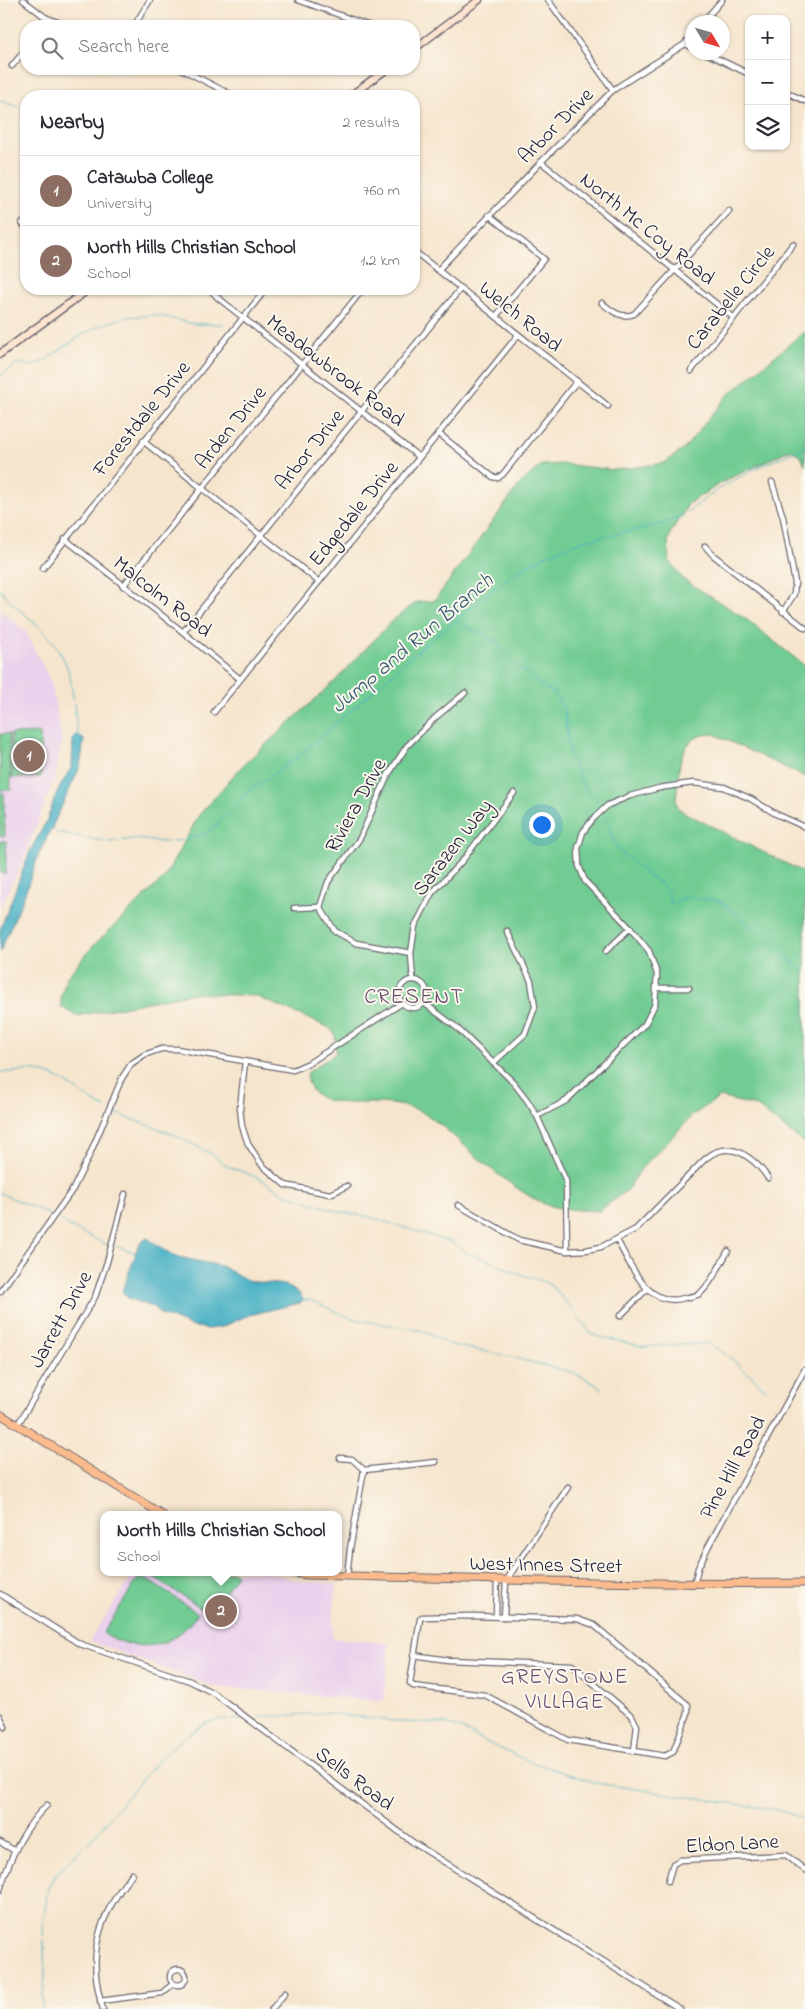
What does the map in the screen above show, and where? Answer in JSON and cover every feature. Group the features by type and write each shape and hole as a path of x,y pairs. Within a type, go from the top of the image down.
{"main road":[{"path":"420,44 479,0"},
{"path":"358,90 379,75"},
{"path":"0,354 80,295"},
{"path":"2,1415 157,1511"},
{"name":"West Innes Street","path":"342,1576 497,1581 694,1584 805,1583"}],"street":[{"path":"24,0 51,20"},
{"path":"138,20 150,0"},
{"path":"298,0 353,20"},
{"path":"548,0 613,90"},
{"path":"709,15 722,0"},
{"name":"Arbor Drive","path":"438,270 489,215 613,90 685,45"},
{"path":"12,66 20,56"},
{"path":"720,60 745,72"},
{"path":"193,75 222,90"},
{"path":"790,94 805,101"},
{"name":"North Mc Coy Road","path":"541,162 734,318"},
{"path":"602,303 614,313 622,316 634,314 729,211"},
{"path":"489,215 544,259 496,316"},
{"name":"Carabelle Circle","path":"692,371 793,244"},
{"name":"Welch Road","path":"420,256 608,406"},
{"name":"Arbor Drive","path":"183,632 460,288"},
{"name":"Meadowbrook Road","path":"215,295 420,457"},
{"name":"Forestdale Drive","path":"43,568 261,295"},
{"name":"Arden Drive","path":"123,586 358,295"},
{"name":"Edgedale Drive","path":"214,712 518,335"},
{"path":"438,433 493,478 498,478 577,381"},
{"path":"143,441 319,582"},
{"path":"772,482 783,517 795,583 794,594 783,612"},
{"name":"Malcolm Road","path":"65,539 240,679"},
{"path":"705,546 783,612 805,628"},
{"name":"Riviera Drive","path":"320,907 328,882 360,838 388,775 407,746 436,717 465,693"},
{"path":"537,1116 566,1101 645,1024 655,1004 657,974 654,960 630,928 585,881 579,866 578,848 582,832 593,819 608,805 630,796 692,782 724,787 805,827"},
{"name":"Sarazen Way","path":"413,980 411,953 415,926 432,893 463,860 514,793"},
{"path":"294,908 320,907 335,931 356,943 411,953"},
{"path":"606,951 630,928"},
{"path":"493,1063 525,1034 535,1007 531,981 507,931"},
{"path":"413,980 421,983 426,990 424,1003 413,1008 402,1003 399,995 401,986 413,980"},
{"path":"657,988 689,988"},
{"path":"0,1292 73,1189 122,1078 131,1064 144,1055 161,1049 177,1049 286,1070 301,1068 402,1003"},
{"path":"424,1003 456,1027 513,1082 537,1116 566,1181 567,1251"},
{"path":"244,1062 240,1108 242,1126 248,1144 262,1166 285,1185 292,1187 330,1194 347,1186"},
{"path":"458,1205 519,1240 567,1251 601,1247 636,1229 705,1159 718,1151 731,1150 745,1155 760,1166 768,1178"},
{"name":"Jarrett Drive","path":"18,1424 95,1297 107,1262 125,1194"},
{"path":"617,1240 647,1289 656,1296 678,1300 699,1294 710,1281 728,1251"},
{"path":"620,1316 647,1289"},
{"name":"Pine Hill Road","path":"694,1584 698,1568 708,1547 805,1369"},
{"path":"0,1424 2,1415"},
{"path":"340,1458 352,1459 364,1470 436,1462"},
{"path":"347,1576 364,1470"},
{"path":"504,1617 506,1581 568,1487"},
{"path":"496,1616 497,1581"},
{"name":"Sells Road","path":"0,1594 80,1644 190,1681 215,1694 414,1843 680,2009"},
{"path":"496,1616 577,1619 588,1622 602,1632 688,1705 688,1713 673,1752 665,1756 568,1740 485,1695 413,1686 410,1683 409,1679 420,1619 422,1617 496,1616"},
{"path":"414,1656 448,1660 572,1665 632,1716 637,1726 634,1751"},
{"path":"0,1716 5,1727"},
{"path":"0,1890 15,1851 47,1804"},
{"path":"0,1842 15,1851"},
{"name":"Eldon Lane","path":"668,1881 674,1864 680,1860 786,1855 805,1870"},
{"path":"103,2009 96,1973 96,1952 99,1933 111,1901 132,1874"},
{"path":"100,2001 162,1993 173,1984"},
{"path":"272,2009 285,1993"}],"shaded area":[{"path":"0,610 26,632 51,682 62,739 56,774 21,866 0,907"},
{"path":"132,1576 280,1576 299,1581 336,1584 332,1638 389,1643 384,1701 214,1687 89,1641"}],"green space":[{"path":"805,331 805,465 802,458 791,449 723,482 689,503 671,532 668,541 669,560 683,579 746,619 805,666 805,777 714,734 701,736 692,740 682,756 676,800 678,808 687,814 805,873 805,1144 756,1106 720,1097 693,1115 641,1169 627,1190 599,1211 574,1210 550,1206 531,1197 508,1181 476,1156 444,1127 422,1112 394,1104 341,1103 322,1098 314,1093 309,1085 307,1073 336,1053 335,1035 330,1028 255,996 193,993 77,1016 61,1007 61,996 67,977 93,946 164,878 199,815 240,768 335,681 394,619 417,602 434,601 520,484 541,465 562,464 615,470 664,463 684,449 727,396"},
{"path":"40,733 41,777 12,778 11,734"},
{"path":"0,734 9,734 11,790 0,790"},
{"path":"0,793 4,793 5,836 0,836"},
{"path":"0,841 6,841 6,873 0,873"},
{"path":"151,1576 236,1576 211,1614"},
{"path":"145,1578 198,1613 189,1625 178,1634 167,1641 155,1645 130,1644 103,1633 137,1580"}],"water":[{"path":"78,735 84,740 80,767 53,825 54,829 50,831 39,854 24,896 0,952 0,930 30,851 47,820 56,794 72,766 73,737"},
{"path":"147,1238 174,1256 221,1266 249,1281 286,1285 300,1294 303,1300 300,1303 249,1315 222,1327 209,1329 190,1326 160,1314 153,1307 128,1298 122,1291 137,1248"}],"waterway":[{"path":"0,101 20,107"},
{"path":"0,377 17,363 32,366 44,361 82,335 101,325 126,317 156,315 194,324 223,324"},
{"name":"Jump and Run Branch","path":"54,830 56,832 109,842 134,839 164,842 184,840 204,834 214,828 250,790 298,757 429,641 505,580 544,556 581,541 662,524 682,516 717,490 758,467 805,447"},
{"path":"0,589 52,640 63,657 71,683 78,735"},
{"path":"457,621 495,641 510,659 539,684 554,693 564,709 570,757 585,789 599,802"},
{"path":"606,816 613,839 620,851 648,876 661,884 668,892 670,903 683,898 717,900 729,907 759,933"},
{"path":"768,941 805,973"},
{"path":"0,1072 30,1071 50,1075 67,1083 105,1108"},
{"path":"115,1113 173,1134 213,1155 227,1166 259,1178 285,1194 340,1212 370,1217 453,1243 467,1253 545,1282 554,1288 593,1335 644,1347 708,1343 727,1355 766,1389"},
{"path":"0,1193 51,1215"},
{"path":"60,1220 68,1226 107,1245"},
{"path":"115,1246 135,1253"},
{"path":"301,1300 310,1300 353,1319 420,1330 452,1345 571,1372 602,1389"},
{"path":"259,1717 326,1713 403,1722 442,1723 461,1729 496,1747 534,1763 596,1783 778,1810 805,1819"},
{"path":"42,2009 45,1975 43,1924 48,1888 54,1876 89,1842 160,1758 178,1742 206,1723 220,1719 243,1720"}],"place":[{"name":"Catawba College","path":"29,756"},
{"name":"North Hills Christian School","path":"221,1611"}],"district":[{"name":"CRESENT","path":"414,995"},
{"name":"GREYSTONE VILLAGE","path":"565,1688"}]}
